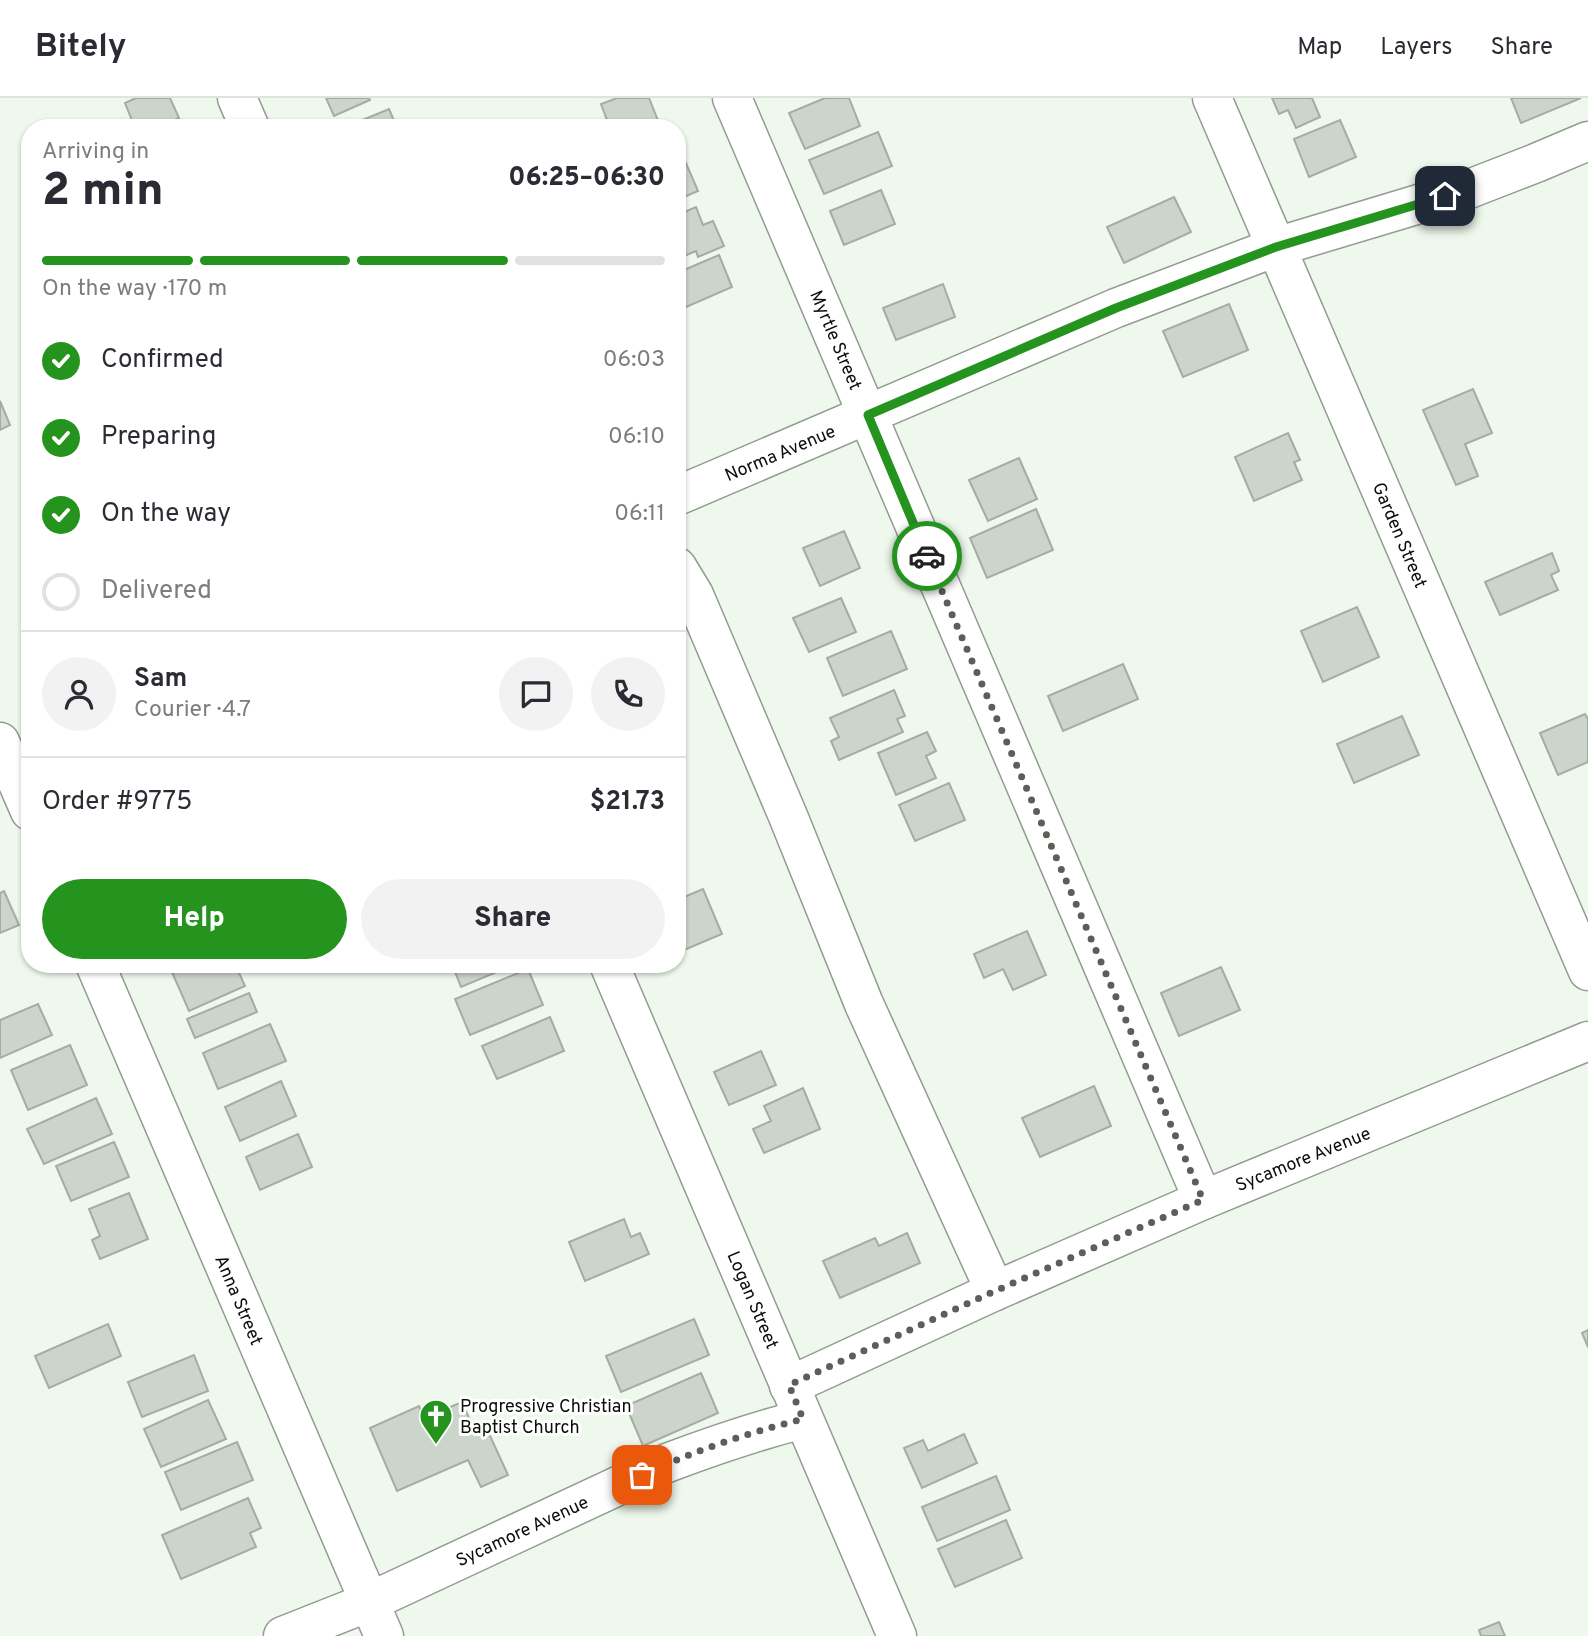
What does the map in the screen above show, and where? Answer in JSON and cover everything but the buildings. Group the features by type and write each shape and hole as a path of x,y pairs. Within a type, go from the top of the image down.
{"street":[{"path":"237,98 246,119"},
{"name":"Myrtle Street","path":"732,98 1203,1200"},
{"name":"Garden Street","path":"1212,98 1588,971"},
{"name":"Norma Avenue","path":"686,492 1116,308 1276,247 1469,189 1588,141"},
{"path":"686,582 700,607 864,1004 995,1291"},
{"path":"0,742 15,776"},
{"name":"Anna Street","path":"99,973 384,1636"},
{"name":"Logan Street","path":"613,973 897,1636"},
{"name":"Sycamore Avenue","path":"283,1636 369,1602 667,1463 757,1431 796,1402 995,1291 1203,1200 1588,1041"}],"way so far":[{"path":"642,1475 712,1446 803,1419 789,1385 1203,1200 927,556"}],"place":[{"name":"Progressive Christian Baptist Church","path":"436,1446"}],"route":[{"path":"927,556 868,415 1116,308 1276,247 1445,196"}]}
